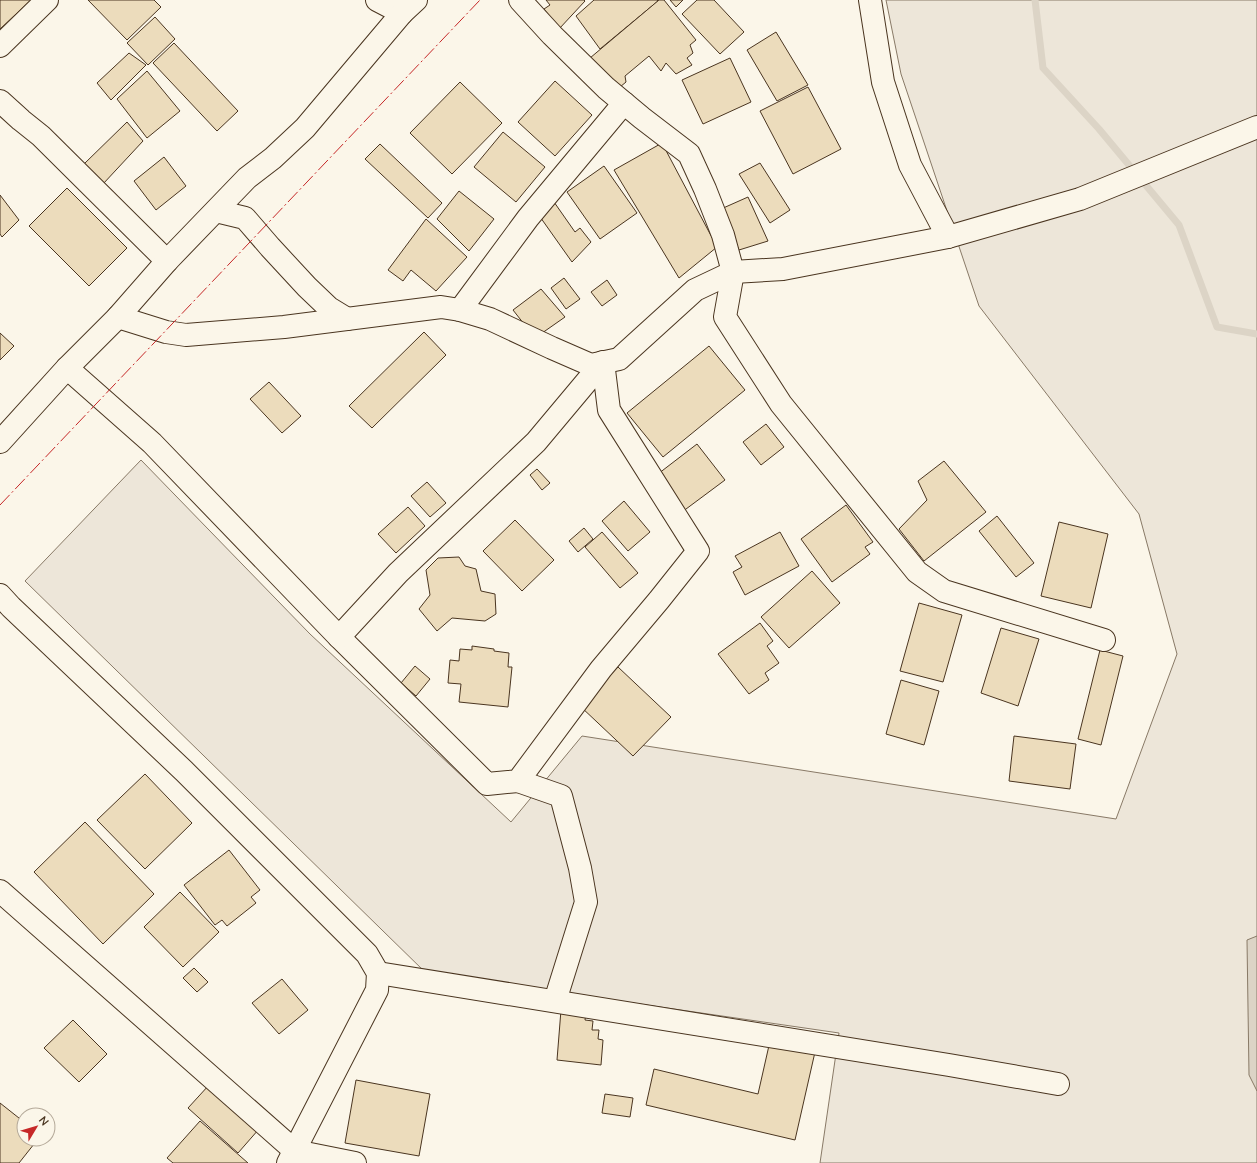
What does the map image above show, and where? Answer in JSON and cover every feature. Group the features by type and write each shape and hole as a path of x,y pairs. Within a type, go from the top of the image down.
{"street":[{"path":"0,46 47,0"},
{"path":"377,0 409,6"},
{"path":"520,0 552,36 606,88 689,154 705,189 723,235 732,272 725,317 781,404 917,572 944,591 1104,640"},
{"path":"870,0 883,82 907,158 948,237"},
{"path":"0,442 67,368 118,318 167,261 247,178 273,158 304,128 409,6"},
{"path":"0,101 41,136 167,261"},
{"path":"460,310 528,218 624,103"},
{"path":"118,318 166,332 186,335 284,327 442,307 460,310 490,319 591,365 619,359 695,290 732,272 783,269 948,237 1080,199 1257,127"},
{"path":"216,211 245,218 307,287 329,308 347,319"},
{"path":"339,637 398,573 536,442 603,362"},
{"path":"518,781 601,669 698,551 609,410 603,362"},
{"path":"67,368 152,443 339,637 487,784 518,781 562,796 580,868 586,902 555,1001"},
{"path":"0,595 184,771 367,954 378,973 377,990 292,1157"},
{"path":"0,891 292,1157 355,1163"},
{"path":"378,973 934,1062 1058,1084"}],"shaded area":[{"path":"886,0 1257,0 1257,1163 820,1163 839,1033 426,973 25,581 141,460 310,634 511,822 582,736 1116,819 1177,654 1139,514 979,306 901,74"},
{"path":"1257,936 1257,1091 1249,1075 1247,940"}],"building":[{"path":"0,0 31,0 0,29"},
{"path":"88,0 154,0 161,7 127,40"},
{"path":"546,0 585,1 559,29 544,9 550,5"},
{"path":"594,0 658,1 600,49 576,16"},
{"path":"659,0 664,0 696,40 690,45 693,53 687,58 692,65 676,74 666,63 661,71 649,56 625,76 626,82 614,92 590,58"},
{"path":"670,0 683,0 676,7"},
{"path":"697,0 714,0 744,32 720,54 682,14"},
{"path":"155,17 175,39 148,65 127,43"},
{"path":"776,32 808,85 777,101 747,50"},
{"path":"174,43 238,111 217,131 153,63"},
{"path":"129,53 146,65 111,100 97,83"},
{"path":"730,58 751,102 703,124 682,80"},
{"path":"147,71 180,111 147,138 117,99"},
{"path":"555,81 592,115 555,156 518,122"},
{"path":"460,82 502,123 452,174 410,133"},
{"path":"808,87 841,149 793,174 760,111"},
{"path":"127,122 143,141 103,184 84,164"},
{"path":"503,132 545,167 516,202 474,167"},
{"path":"662,143 717,247 679,278 614,170"},
{"path":"380,144 442,203 428,218 365,159"},
{"path":"164,157 186,186 156,210 134,181"},
{"path":"760,163 790,210 770,223 739,174"},
{"path":"604,166 637,213 600,239 567,192"},
{"path":"67,188 127,248 89,286 29,226"},
{"path":"459,191 494,219 469,251 437,219"},
{"path":"0,195 19,220 2,237 0,234"},
{"path":"748,197 768,241 739,250 721,209"},
{"path":"554,202 575,232 580,228 591,242 572,262 538,214"},
{"path":"426,219 467,257 436,291 411,270 403,281 388,270"},
{"path":"564,278 580,299 566,309 551,288"},
{"path":"607,280 617,295 602,306 591,292"},
{"path":"541,289 565,317 535,338 513,310"},
{"path":"424,332 446,355 372,428 349,406"},
{"path":"0,333 14,346 0,360"},
{"path":"709,346 745,390 663,457 627,413"},
{"path":"269,382 301,416 282,433 250,399"},
{"path":"766,424 784,447 761,465 743,442"},
{"path":"697,444 725,480 682,512 654,477"},
{"path":"944,461 986,512 924,561 899,529 927,500 918,481"},
{"path":"537,469 550,483 542,490 530,475"},
{"path":"427,482 446,503 430,517 411,496"},
{"path":"624,501 650,532 628,551 602,521"},
{"path":"846,505 873,542 865,547 870,554 832,582 801,539"},
{"path":"408,507 425,526 396,553 378,534"},
{"path":"997,516 1034,563 1016,577 979,531"},
{"path":"515,520 554,560 522,591 483,551"},
{"path":"1059,522 1108,534 1091,608 1041,596"},
{"path":"584,528 593,539 578,552 569,541"},
{"path":"602,532 638,573 620,588 585,547"},
{"path":"780,532 799,566 745,595 733,572 742,567 735,556"},
{"path":"459,557 465,566 476,569 481,591 495,594 496,614 485,621 452,618 437,631 419,609 430,595 426,570 438,558"},
{"path":"812,571 840,603 789,648 761,617"},
{"path":"919,603 962,615 943,682 900,671"},
{"path":"760,623 773,641 767,646 779,663 765,673 769,680 749,694 718,654"},
{"path":"1001,628 1039,639 1018,706 981,693"},
{"path":"472,646 509,653 508,667 512,667 508,707 459,702 461,684 448,683 450,660 459,661 460,649 472,650"},
{"path":"1100,650 1123,656 1101,745 1078,739"},
{"path":"415,666 430,679 416,696 401,683"},
{"path":"618,667 671,717 633,756 580,706"},
{"path":"901,680 939,691 924,745 886,734"},
{"path":"1014,736 1076,744 1070,789 1009,781"},
{"path":"145,774 192,823 145,869 97,820"},
{"path":"85,822 154,894 103,944 34,872"},
{"path":"229,850 260,890 251,897 256,903 227,926 222,920 215,925 184,885"},
{"path":"180,892 219,932 183,967 144,927"},
{"path":"194,968 208,982 197,992 183,978"},
{"path":"282,979 308,1010 279,1034 252,1003"},
{"path":"561,1010 586,1013 585,1020 593,1021 592,1030 599,1030 598,1039 603,1040 601,1065 557,1060"},
{"path":"73,1020 107,1054 79,1082 44,1048"},
{"path":"770,1041 815,1052 795,1140 646,1105 654,1069 758,1094"},
{"path":"356,1080 430,1094 419,1156 345,1143"},
{"path":"209,1085 259,1129 238,1153 188,1108"},
{"path":"605,1094 633,1098 630,1117 602,1113"},
{"path":"0,1103 16,1116 16,1147 32,1147 19,1163 0,1163"},
{"path":"200,1121 248,1163 173,1163 167,1158"}],"waterway":[{"path":"1035,0 1043,68 1099,129 1179,225 1217,327 1257,334"}],"power":[{"path":"0,505 480,0"}]}
